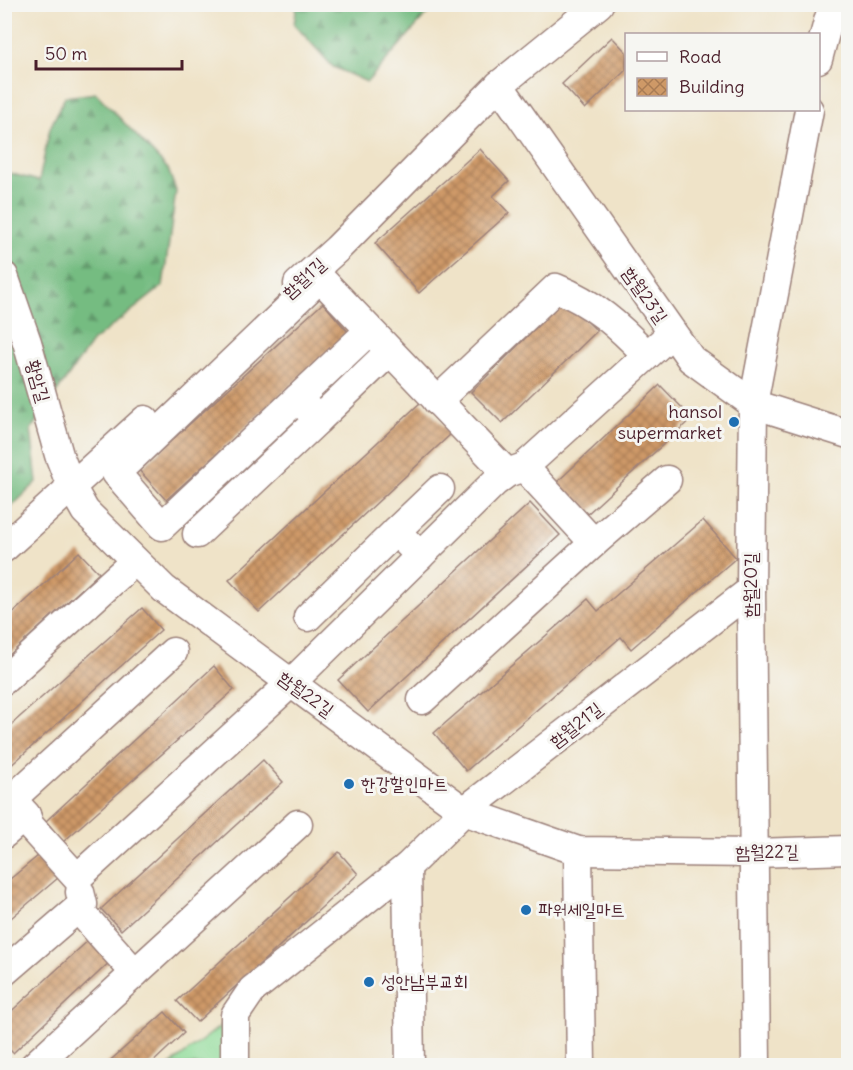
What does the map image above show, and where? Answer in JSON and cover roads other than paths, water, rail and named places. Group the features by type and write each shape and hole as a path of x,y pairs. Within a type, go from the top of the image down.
{"street":[{"name":"함월1길","path":"4,548 70,486 337,249 499,85 588,8"},
{"path":"820,56 833,14"},
{"name":"함월23길","path":"499,85 691,359 704,371 753,404 849,434"},
{"name":"함월20길","path":"756,1065 756,853 751,590 753,404 809,111"},
{"name":"황암길","path":"4,276 70,486"},
{"path":"369,331 162,526 116,473 320,278 437,401 516,470 594,543"},
{"path":"437,401 556,288 582,298 612,319 647,355"},
{"path":"77,878 291,683 420,556 672,333"},
{"path":"197,534 389,352"},
{"path":"298,398 318,420"},
{"path":"423,700 594,543 667,480"},
{"name":"함월22길","path":"70,486 85,511 164,589 464,811 578,851 756,853 849,850"},
{"path":"308,617 440,489"},
{"path":"396,531 420,556"},
{"path":"4,680 135,561"},
{"name":"함월21길","path":"235,1065 236,1015 252,990 407,867 464,811 751,590"},
{"path":"4,834 14,801 173,652"},
{"path":"4,972 83,904 77,878 30,826 14,801"},
{"path":"34,1065 298,824"},
{"path":"578,851 581,1065"},
{"path":"407,867 410,1065"},
{"path":"78,909 135,973"}],"place":[{"name":"hansol supermarket","path":"734,422"},
{"name":"한강할인마트","path":"349,784"},
{"name":"파워세일마트","path":"526,910"},
{"name":"성안남부교회","path":"369,982"}]}
